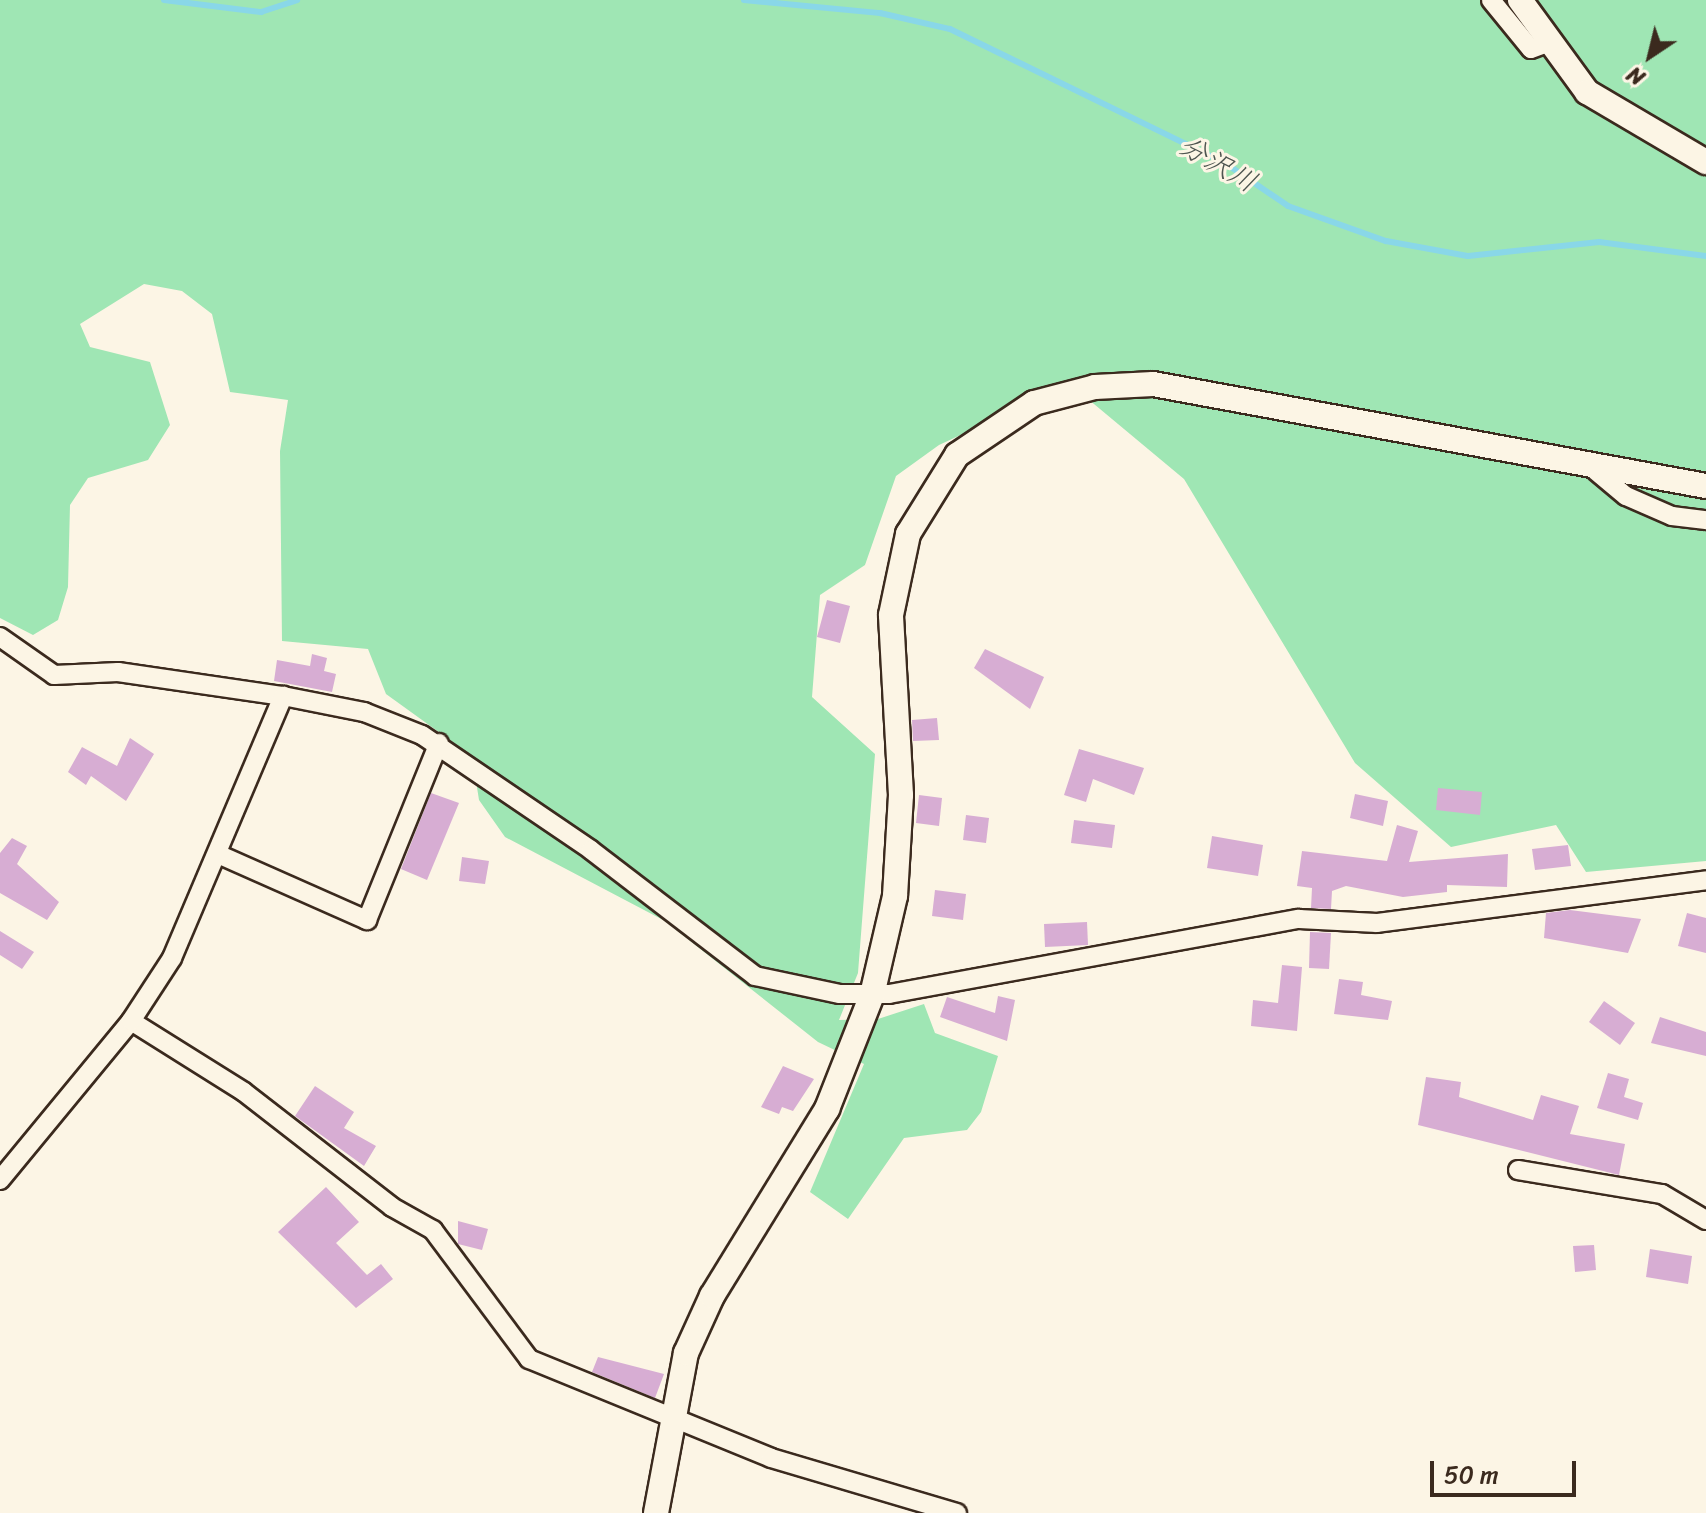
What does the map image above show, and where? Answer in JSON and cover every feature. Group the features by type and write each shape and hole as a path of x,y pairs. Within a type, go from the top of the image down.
{"street":[{"path":"1491,0 1531,49 1545,44"},
{"path":"1520,0 1545,44 1587,92 1706,162"},
{"path":"656,1513 686,1353 712,1296 827,1109 872,995 895,896 901,795 891,615 908,534 929,492 983,432 1034,403 1095,387 1153,384 1596,471 1706,486"},
{"path":"1596,471 1626,496 1672,516 1706,520"},
{"path":"0,637 54,675 118,672 283,696 364,712 439,743 755,976 872,995 1299,919 1377,923 1706,880"},
{"path":"0,1180 131,1021 187,930 283,696"},
{"path":"220,855 367,920 439,743"},
{"path":"131,1021 244,1092 392,1207 433,1230 496,1324 529,1359 771,1458 957,1513"},
{"path":"1518,1170 1662,1194 1706,1220"}],"green space":[{"path":"0,0 1706,0 1706,861 1586,872 1556,825 1451,847 1355,763 1184,479 1070,384 939,445 896,476 865,565 820,595 812,697 875,754 858,973 839,1020 878,1019 924,1004 935,1033 998,1056 981,1112 967,1130 904,1138 848,1219 810,1192 864,1064 818,1042 665,921 505,837 479,800 472,756 386,694 368,649 282,641 280,451 288,400 230,392 212,314 182,291 144,284 80,324 90,347 150,362 170,425 148,460 88,478 70,505 68,587 58,620 33,635 0,618"}],"building":[{"path":"827,600 850,606 840,643 817,637"},
{"path":"985,649 1044,677 1030,709 974,668"},
{"path":"312,654 327,658 324,671 336,674 332,692 274,681 277,660 310,666"},
{"path":"937,718 939,740 913,741 912,720"},
{"path":"130,738 154,754 126,801 91,776 86,785 68,772 82,747 117,766"},
{"path":"1079,749 1144,768 1134,795 1093,779 1086,802 1064,795"},
{"path":"1438,788 1482,792 1480,815 1436,810"},
{"path":"431,793 459,803 427,880 401,869"},
{"path":"1355,794 1388,801 1383,826 1350,818"},
{"path":"919,795 942,798 939,826 916,823"},
{"path":"966,815 989,818 986,843 963,840"},
{"path":"1074,820 1115,825 1112,848 1071,843"},
{"path":"1397,825 1418,831 1409,862 1508,854 1507,887 1447,885 1447,892 1403,897 1346,886 1332,891 1331,909 1311,908 1312,888 1297,886 1302,851 1387,861"},
{"path":"1212,836 1263,845 1258,876 1207,868"},
{"path":"12,838 27,846 17,864 59,902 47,920 0,893 0,853"},
{"path":"1568,845 1571,866 1535,870 1532,849"},
{"path":"462,857 489,861 485,884 459,881"},
{"path":"935,890 966,894 963,920 932,916"},
{"path":"1570,910 1641,919 1628,953 1544,938 1546,913"},
{"path":"1687,913 1706,918 1706,953 1678,946"},
{"path":"1087,922 1088,945 1045,947 1044,924"},
{"path":"0,931 34,952 22,969 0,955"},
{"path":"1310,932 1331,933 1329,969 1309,968"},
{"path":"1282,965 1302,967 1297,1031 1251,1026 1253,1000 1278,1003"},
{"path":"1339,979 1363,982 1361,995 1392,1001 1388,1020 1334,1014"},
{"path":"998,996 1015,1000 1007,1041 940,1017 947,997 995,1013"},
{"path":"1604,1001 1635,1023 1620,1045 1589,1022"},
{"path":"1660,1017 1706,1032 1706,1056 1651,1043"},
{"path":"783,1066 814,1079 793,1111 782,1107 779,1114 761,1107"},
{"path":"1608,1073 1629,1079 1624,1097 1643,1103 1638,1120 1597,1108"},
{"path":"1426,1077 1461,1082 1459,1097 1533,1120 1541,1095 1579,1106 1570,1134 1625,1144 1619,1175 1418,1125"},
{"path":"315,1086 354,1112 344,1128 376,1146 364,1166 295,1116"},
{"path":"326,1187 359,1222 336,1243 367,1275 381,1264 393,1279 356,1308 278,1232"},
{"path":"458,1221 488,1229 482,1250 458,1244"},
{"path":"1594,1245 1596,1270 1575,1272 1573,1246"},
{"path":"1650,1249 1692,1256 1688,1284 1646,1277"},
{"path":"598,1357 664,1374 655,1398 592,1372"}],"waterway":[{"name":"分沢川","path":"164,0 261,12 297,0"},
{"name":"分沢川","path":"744,0 880,13 950,29 1225,163 1288,206 1386,241 1468,256 1599,242 1706,256"}]}
